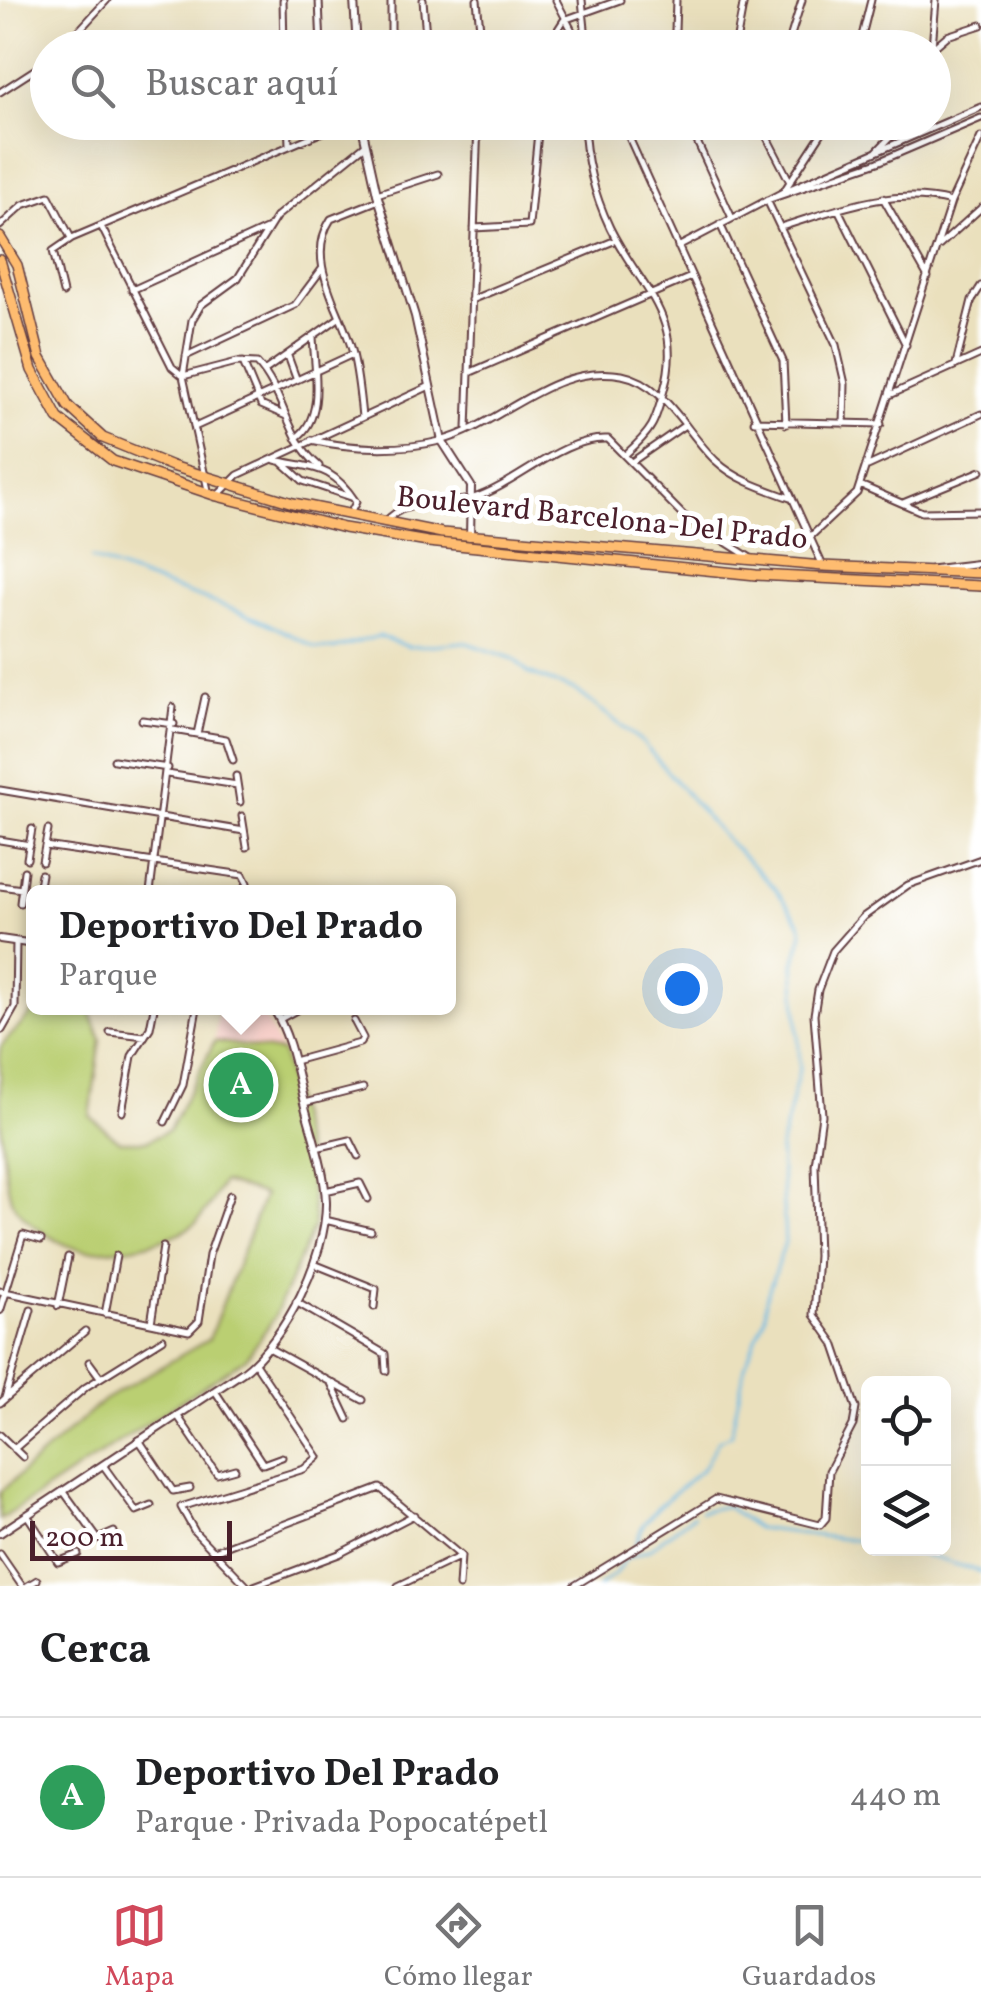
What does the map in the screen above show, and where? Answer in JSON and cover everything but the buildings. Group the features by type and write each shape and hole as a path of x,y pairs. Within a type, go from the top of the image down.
{"main road":[{"name":"Boulevard Barcelona-Del Prado","path":"0,236 24,288 40,357 51,382 85,425 134,453 347,516 470,540 756,576 981,586"},
{"name":"Boulevard Barcelona-Del Prado","path":"0,260 32,370 58,418 114,461 213,494 344,528 756,562 981,573"},
{"path":"11,289 24,288"}],"street":[{"path":"79,30 107,0"},
{"path":"283,0 284,30"},
{"path":"318,0 320,30"},
{"path":"354,0 356,30"},
{"path":"391,0 391,30"},
{"path":"423,0 426,30"},
{"path":"477,0 480,30"},
{"path":"556,0 571,30"},
{"path":"582,0 583,30"},
{"path":"558,30 564,20 620,0"},
{"path":"675,30 676,0"},
{"path":"738,30 744,0"},
{"path":"793,30 802,0"},
{"path":"864,30 871,0"},
{"path":"934,30 936,0"},
{"path":"951,35 981,26"},
{"path":"0,92 30,72"},
{"path":"951,120 981,107"},
{"path":"951,130 981,118"},
{"path":"289,140 289,146"},
{"path":"63,292 54,251 72,238 300,140"},
{"path":"364,140 402,265 442,440 468,478 472,498 470,540"},
{"path":"467,429 477,140"},
{"path":"474,228 530,225 537,140"},
{"path":"586,140 589,168 616,240 650,295 672,343 670,376 656,425 626,454"},
{"path":"629,140 823,566"},
{"path":"696,140 732,218"},
{"path":"768,140 790,182"},
{"path":"784,192 817,140"},
{"path":"869,157 886,140"},
{"path":"678,248 784,192 907,140"},
{"path":"768,200 810,189 928,140"},
{"path":"809,538 844,509 860,485 950,202 980,142"},
{"path":"313,336 316,406 305,431 298,442 272,460 226,483 213,494 205,477 184,376 187,334 201,305 238,278 276,217 364,146"},
{"path":"362,417 353,354 322,269 322,236 332,220 438,174"},
{"path":"783,226 883,198 923,194 950,202"},
{"path":"0,226 23,205 49,196 72,238"},
{"path":"883,198 928,277"},
{"path":"768,200 843,366 844,424"},
{"path":"937,248 981,208"},
{"path":"838,209 864,270 906,345"},
{"path":"720,224 783,361 786,424"},
{"path":"101,226 166,358 184,376"},
{"path":"132,290 269,228"},
{"path":"471,300 572,262 616,240"},
{"path":"186,356 295,305 322,269"},
{"path":"471,372 691,276"},
{"path":"955,366 972,300 981,286"},
{"path":"264,371 340,317"},
{"path":"196,427 254,396 353,354"},
{"path":"890,395 981,354"},
{"path":"288,356 296,378"},
{"path":"184,376 252,361 264,371 298,442 354,498 356,505 347,516"},
{"path":"243,362 254,396 264,408 286,416"},
{"path":"298,442 397,448 442,440 545,386 584,374 622,375 650,387 731,473 790,498"},
{"path":"311,440 430,386"},
{"path":"868,466 981,414"},
{"path":"754,421 881,424"},
{"path":"633,461 685,425"},
{"path":"385,523 391,514 406,509 472,498 582,441 608,439 683,515 734,544 756,562"},
{"path":"272,460 319,466"},
{"path":"283,462 290,474 354,498"},
{"path":"902,504 981,471"},
{"path":"860,485 922,512 981,511"},
{"path":"730,559 734,544"},
{"path":"928,570 944,564 981,563"},
{"path":"198,734 205,697"},
{"path":"151,885 173,707"},
{"path":"142,720 226,739 233,760"},
{"path":"114,760 238,784"},
{"path":"236,776 240,802"},
{"path":"0,790 244,831"},
{"path":"242,816 247,847"},
{"path":"27,859 32,829"},
{"path":"42,862 48,830"},
{"path":"0,840 30,845"},
{"path":"45,846 244,875 245,885"},
{"path":"574,1586 716,1499 802,1524 820,1525 826,1518 828,1471 853,1425 856,1408 834,1344 814,1315 818,1256 814,1165 822,1115 814,1015 818,990 832,950 864,918 908,884 981,858"},
{"path":"20,903 24,871"},
{"path":"40,874 40,885"},
{"path":"0,886 22,890"},
{"path":"0,940 26,943"},
{"path":"2,1030 16,1007 16,942"},
{"path":"122,1112 130,1064 152,1015"},
{"path":"164,1122 184,1085 196,1015"},
{"path":"0,1532 255,1363 269,1348 296,1302 326,1220 326,1190 294,1061 277,1015"},
{"path":"280,1019 287,1015"},
{"path":"294,1061 360,1043 362,1032 354,1020"},
{"path":"110,1032 145,1036"},
{"path":"304,1103 363,1088"},
{"path":"316,1148 350,1140 358,1156"},
{"path":"326,1190 360,1182 368,1199"},
{"path":"3,1293 189,1331 199,1321 208,1256 230,1195"},
{"path":"326,1220 371,1231"},
{"path":"0,1310 23,1234 41,1240"},
{"path":"151,1323 164,1247"},
{"path":"105,1314 116,1256"},
{"path":"58,1306 68,1257"},
{"path":"312,1264 376,1289 374,1308"},
{"path":"296,1302 385,1354 386,1371"},
{"path":"2,1401 32,1310"},
{"path":"2,1401 85,1331"},
{"path":"14,1448 100,1377 163,1339"},
{"path":"269,1348 363,1400"},
{"path":"89,1362 100,1377"},
{"path":"255,1363 318,1457 304,1470 181,1507 195,1532 250,1586 339,1554 414,1514"},
{"path":"332,1382 331,1390 348,1420"},
{"path":"215,1391 263,1464 269,1466 282,1458"},
{"path":"178,1414 217,1474 235,1470"},
{"path":"0,1435 24,1457"},
{"path":"139,1440 173,1491 190,1488"},
{"path":"102,1466 136,1512 151,1504"},
{"path":"214,1551 380,1488 461,1556"},
{"path":"64,1492 98,1539 114,1532"},
{"path":"26,1515 58,1562 78,1554"},
{"path":"0,1554 24,1586 37,1580"},
{"path":"398,1586 461,1556"},
{"path":"459,1586 461,1556"}],"shaded area":[{"path":"217,1015 264,1015 282,1052 215,1041"}],"green space":[{"path":"30,1015 92,1015 101,1040 90,1116 119,1141 147,1141 169,1130 215,1041 282,1052 309,1170 314,1225 274,1318 246,1358 0,1520 0,1492 104,1400 209,1339 264,1195 223,1182 192,1226 141,1245 87,1250 44,1232 24,1217 11,1200 1,1125 0,1047"}],"waterway":[{"path":"91,558 233,610 315,648 333,649 379,636 409,647 464,642 514,659 528,673 577,691 642,742 721,834 775,888 800,923 803,933 794,964 800,1066 780,1149 785,1242 766,1299 765,1316 745,1366 731,1434 718,1441 703,1468 657,1508 643,1525 635,1546"},
{"path":"701,1511 727,1506 756,1528 861,1541"},
{"path":"627,1558 648,1550 694,1515"},
{"path":"599,1586 614,1575 628,1556"},
{"path":"928,1556 981,1572"}],"place":[{"name":"Deportivo Del Prado","path":"241,1085"}]}
